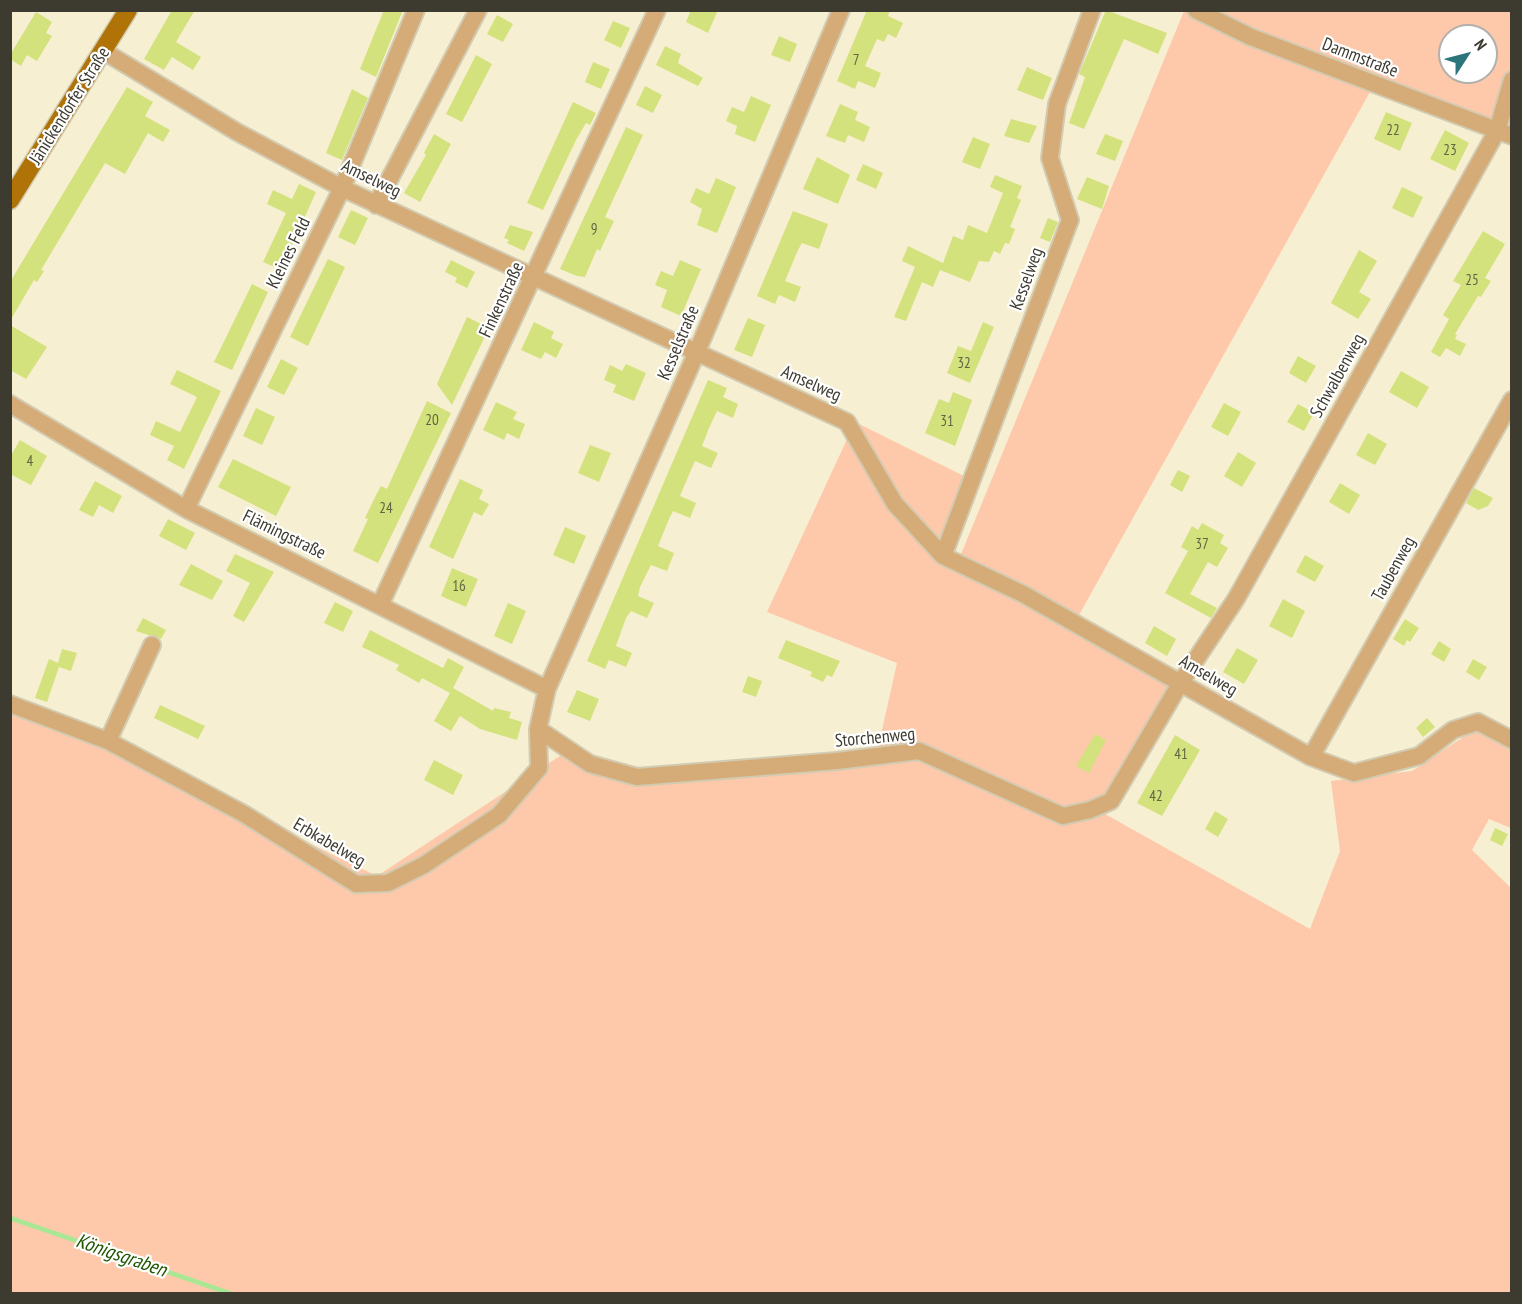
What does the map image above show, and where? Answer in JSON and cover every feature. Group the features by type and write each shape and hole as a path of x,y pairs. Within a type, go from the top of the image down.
{"main road":[{"name":"Jänickendorfer Straße","path":"10,200 105,52 128,10"}],"street":[{"name":"Kleines Feld","path":"186,509 342,188 416,10"},
{"path":"376,205 478,10"},
{"name":"Finkenstraße","path":"381,605 657,10"},
{"name":"Kesselstraße","path":"547,689 696,354 841,10"},
{"name":"Kesselweg","path":"943,556 1070,220 1050,158 1057,104 1092,10"},
{"name":"Dammstraße","path":"1196,10 1251,38 1504,134"},
{"name":"Amselweg","path":"105,52 237,132 376,205 847,422 896,504 943,556 1023,594 1311,758 1354,773 1419,756 1453,730 1478,722 1512,740"},
{"name":"Schwalbenweg","path":"1180,682 1236,599 1504,134 1512,80"},
{"name":"Taubenweg","path":"1311,758 1512,400"},
{"name":"Flämingstraße","path":"10,404 186,509 547,689"},
{"path":"108,741 152,645"},
{"name":"Storchenweg","path":"538,729 591,764 637,777 837,761 920,751 1063,816 1090,810 1111,801 1180,682"},
{"name":"Erbkabelweg","path":"10,704 108,741 244,814 356,884 388,883 424,865 499,815 539,768 538,729 547,689"}],"shaded area":[{"path":"1184,11 1511,11 1511,136 1376,81 1074,624 1177,683 1105,814 1310,929 1340,851 1331,781 1412,771 1477,728 1511,747 1511,828 1489,819 1472,850 1511,888 1511,1293 11,1293 10,705 112,748 377,876 572,748 644,785 874,766 897,663 767,612 855,422 974,481 950,554 959,559"}],"building":[{"path":"172,10 195,10 176,42 201,57 193,70 172,57 164,70 144,59"},
{"path":"384,10 403,10 376,77 360,69"},
{"path":"691,10 718,10 708,33 686,22"},
{"path":"867,10 890,10 888,16 903,23 896,38 888,34 884,42 877,39 865,66 881,73 875,88 858,81 855,89 837,81"},
{"path":"1106,10 1167,33 1158,54 1124,39 1084,129 1069,123 1085,77 1079,74"},
{"path":"36,12 52,22 46,33 52,36 37,61 27,55 21,66 10,59 10,55"},
{"path":"497,15 513,24 503,42 487,34"},
{"path":"613,21 630,28 621,48 604,40"},
{"path":"779,36 797,44 790,62 771,55"},
{"path":"665,46 681,54 678,63 703,78 698,86 656,65"},
{"path":"476,55 492,64 462,122 446,114"},
{"path":"593,62 610,69 601,89 585,82"},
{"path":"1027,67 1052,78 1043,100 1017,90"},
{"path":"645,86 662,95 653,113 636,105"},
{"path":"127,87 153,102 145,116 170,130 163,142 148,133 125,174 105,163 41,270 44,271 37,282 34,280 10,321 10,282"},
{"path":"352,89 368,98 342,160 326,153"},
{"path":"751,96 771,105 755,142 735,134 737,126 726,121 732,107 744,112"},
{"path":"573,102 596,113 590,125 586,123 576,140 543,210 527,203"},
{"path":"840,104 858,112 855,120 870,127 864,142 848,135 845,143 826,136"},
{"path":"1386,112 1412,123 1400,151 1374,139"},
{"path":"1011,119 1037,126 1029,143 1004,136"},
{"path":"626,127 643,135 605,217 614,221 600,251 597,249 585,277 577,276 560,269"},
{"path":"1445,130 1469,143 1455,171 1430,159"},
{"path":"434,134 451,144 420,202 404,193 426,155 424,153"},
{"path":"1105,134 1123,141 1115,161 1096,154"},
{"path":"973,137 990,144 980,169 962,162"},
{"path":"817,157 850,175 838,204 803,189"},
{"path":"863,164 883,173 876,189 856,180"},
{"path":"995,175 1022,186 1017,198 1021,200 1010,227 1015,229 1009,244 1005,243 1000,254 994,251 989,262 979,261 970,282 940,270 933,287 922,282 906,321 894,317 915,267 902,261 908,246 943,263 953,236 963,240 968,225 987,233 1003,193 990,187"},
{"path":"1087,177 1109,186 1102,209 1077,199"},
{"path":"716,178 736,187 717,233 697,225 702,209 690,202 696,188 709,194"},
{"path":"299,184 316,192 281,270 263,262 286,213 267,204 273,190 292,199"},
{"path":"1402,187 1423,197 1413,218 1392,208"},
{"path":"351,210 368,218 355,245 338,237"},
{"path":"793,211 828,224 819,249 802,243 798,250 785,281 801,287 795,302 779,295 775,304 757,296"},
{"path":"1048,218 1058,222 1050,242 1040,238"},
{"path":"510,225 533,232 524,251 507,243 509,240 504,238"},
{"path":"1483,231 1505,244 1485,278 1491,281 1481,297 1478,296 1455,334 1457,335 1455,339 1466,344 1460,356 1446,348 1440,357 1431,352 1449,319 1443,315 1461,285 1453,281"},
{"path":"1359,250 1377,261 1359,292 1371,299 1358,319 1331,303"},
{"path":"328,259 345,267 308,346 290,337"},
{"path":"451,260 475,272 467,288 455,282 457,278 445,272"},
{"path":"680,260 701,269 681,316 661,307 667,290 655,285 661,271 673,276"},
{"path":"252,284 268,292 232,370 214,362"},
{"path":"467,317 489,328 452,405 437,384"},
{"path":"748,318 765,325 752,357 734,350"},
{"path":"534,322 554,332 551,338 563,344 556,358 545,352 541,359 521,350"},
{"path":"983,322 994,327 970,383 947,373 958,346 971,351"},
{"path":"10,325 47,347 26,379 10,370"},
{"path":"1298,356 1316,366 1306,383 1289,373"},
{"path":"281,359 298,368 284,395 267,387"},
{"path":"626,364 646,373 634,401 613,392 616,385 604,380 610,365 622,371"},
{"path":"177,370 221,391 184,469 167,460 174,446 150,435 156,421 180,432 197,397 170,384"},
{"path":"1401,371 1429,387 1417,408 1389,392"},
{"path":"708,380 727,388 723,397 738,404 733,418 717,411 702,446 718,453 711,468 695,461 680,496 696,503 690,518 673,511 669,519 658,546 674,553 667,571 651,565 640,587 638,596 654,603 647,618 631,611 626,618 616,646 632,653 626,667 609,660 605,669 587,661"},
{"path":"953,392 972,400 955,446 925,433 939,399 949,403"},
{"path":"427,401 451,413 378,563 353,551 376,495 381,486 387,489"},
{"path":"496,402 517,412 513,419 525,424 519,439 507,433 504,440 483,430"},
{"path":"1224,403 1241,412 1228,436 1211,427"},
{"path":"1298,404 1314,413 1304,431 1287,422"},
{"path":"256,408 275,417 262,445 243,436"},
{"path":"1368,433 1387,444 1375,465 1356,455"},
{"path":"20,440 47,456 31,485 10,474 10,457"},
{"path":"590,445 611,453 599,482 578,473"},
{"path":"1238,452 1256,463 1242,487 1224,476"},
{"path":"233,459 291,487 276,516 218,487"},
{"path":"1178,470 1190,476 1182,492 1170,485"},
{"path":"460,479 483,490 479,499 489,504 482,516 474,512 453,559 429,547"},
{"path":"95,481 122,496 113,513 99,505 93,517 79,510"},
{"path":"1340,483 1360,495 1349,514 1329,502"},
{"path":"1474,488 1493,498 1488,506 1478,510 1466,503"},
{"path":"168,519 195,533 186,550 159,536"},
{"path":"1202,523 1224,535 1220,543 1228,548 1217,567 1208,562 1190,594 1217,608 1211,618 1165,593 1188,551 1181,547 1192,526 1198,530"},
{"path":"565,527 586,536 574,564 553,555"},
{"path":"235,554 274,572 244,622 233,616 250,583 226,571"},
{"path":"1305,555 1324,566 1315,582 1296,572"},
{"path":"191,564 223,581 212,600 179,585"},
{"path":"452,568 478,579 466,607 441,596"},
{"path":"1283,599 1305,611 1292,638 1269,626"},
{"path":"335,602 353,611 343,632 324,623"},
{"path":"508,603 526,611 512,644 494,636"},
{"path":"143,618 166,630 161,639 136,631"},
{"path":"1405,619 1419,628 1410,642 1407,640 1404,646 1393,639"},
{"path":"1154,626 1176,639 1167,656 1145,643"},
{"path":"370,630 443,668 448,658 464,667 453,688 493,711 494,708 511,712 509,718 522,722 517,740 480,729 460,716 451,731 434,721 450,693 422,678 419,683 396,670 399,665 362,647"},
{"path":"786,640 840,661 832,677 827,675 823,682 810,676 812,672 778,658"},
{"path":"1439,641 1451,649 1444,662 1431,654"},
{"path":"1237,648 1258,660 1244,684 1223,672"},
{"path":"62,649 77,653 71,671 59,667 47,702 35,698 49,659 58,663"},
{"path":"1473,659 1487,667 1479,680 1466,672"},
{"path":"748,676 762,681 756,697 742,692"},
{"path":"577,690 599,699 590,721 567,712"},
{"path":"160,705 205,726 198,739 154,718"},
{"path":"1427,718 1435,727 1423,737 1416,728"},
{"path":"1095,734 1106,740 1089,773 1076,766"},
{"path":"1175,735 1200,750 1162,816 1137,803"},
{"path":"434,760 463,775 453,795 424,780"},
{"path":"1215,811 1228,819 1218,837 1205,829"},
{"path":"1495,828 1508,834 1502,846 1490,840"}],"waterway":[{"name":"Königsgraben","path":"10,1218 232,1294"}]}
